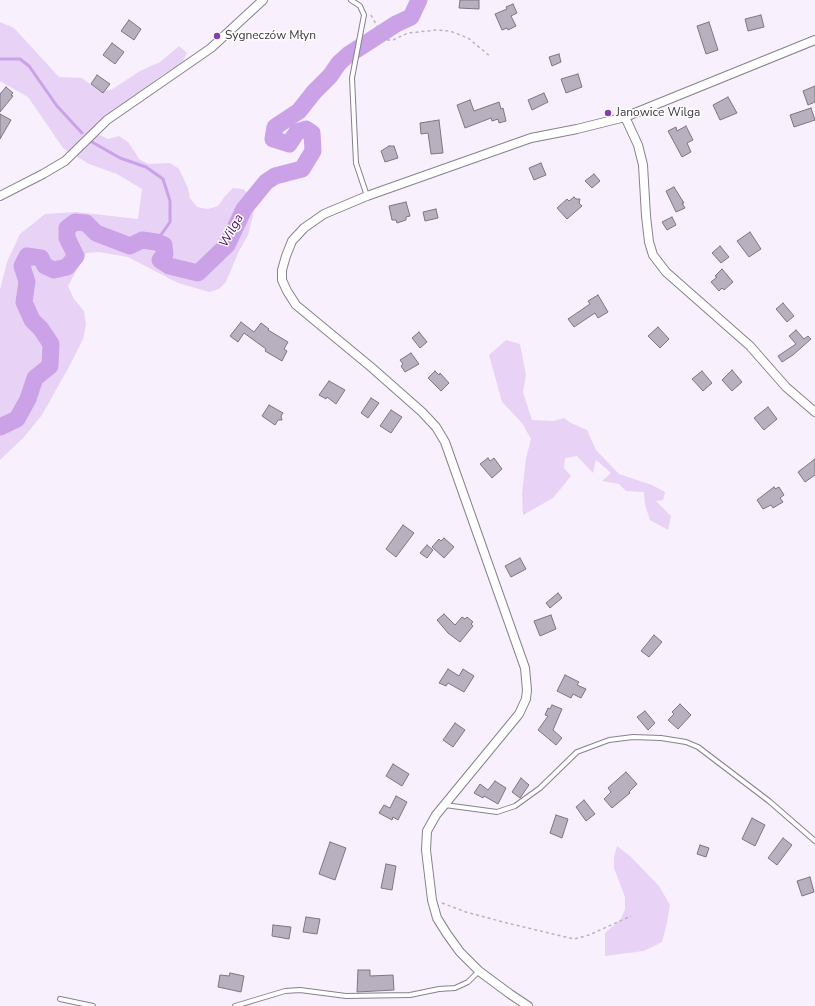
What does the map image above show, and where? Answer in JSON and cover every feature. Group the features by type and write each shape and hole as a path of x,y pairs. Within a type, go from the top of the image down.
{"street":[{"path":"0,196 43,174 65,160 107,120 211,48 263,0"},
{"path":"528,1006 479,971 460,952 447,934 437,918 432,900 426,850 427,831 443,804 519,714 526,699 527,690 525,668 445,442 436,427 422,412 371,367 296,305 282,280 282,270 286,256 292,241 304,228 324,214 367,196 531,138 577,129 625,117 815,40"},
{"path":"625,117 638,145 643,165 646,216 649,242 653,255 666,272 750,346 786,386 815,412"}],"lane":[{"path":"351,0 360,6 364,15 352,78 356,163 367,196"},
{"path":"443,804 497,812 514,806 540,788 577,752 609,740 633,736 661,738 686,742 698,747 769,801 815,841"},
{"path":"235,1006 285,991 300,990 346,996 410,995 439,989 455,988 468,982 479,971"},
{"path":"60,999 93,1006"}],"path":[{"path":"380,31 383,37 388,40 393,40 408,33 437,30 450,31 468,38 491,57"},
{"path":"432,900 473,914 574,939 589,935 631,916"}],"shaded area":[{"path":"0,22 14,28 59,77 82,78 99,91 111,90 140,71 160,62 179,46 187,53 182,63 165,73 96,124 98,134 108,139 119,136 128,142 140,160 149,164 170,163 179,169 188,188 190,198 197,207 208,209 218,206 233,188 243,189 251,196 254,206 248,235 238,253 226,282 219,289 209,292 178,283 128,257 99,252 86,253 68,286 74,299 84,311 86,325 83,339 42,415 23,438 0,460 0,290 7,262 20,234 45,214 76,212 138,219 142,189 117,174 89,164 63,148 28,97 0,81"},
{"path":"506,340 520,344 526,375 523,392 532,420 553,421 564,418 587,430 596,450 619,474 652,485 665,492 663,500 656,501 671,516 668,530 650,520 645,505 644,492 626,491 619,484 602,481 611,473 596,460 593,473 577,456 565,458 564,468 571,476 553,498 523,515 522,494 526,458 531,439 522,423 502,402 489,355"},
{"path":"617,846 630,856 659,886 670,905 662,942 644,951 605,956 605,933 621,919 625,909 625,897 614,868 614,857"}],"building":[{"path":"460,0 479,0 479,9 459,8"},
{"path":"513,4 517,13 511,16 516,26 508,30 507,28 502,30 495,14 507,9 506,7"},
{"path":"761,15 764,27 748,31 745,19"},
{"path":"129,20 141,29 134,40 121,31"},
{"path":"709,22 718,50 706,54 697,26"},
{"path":"112,43 124,52 115,64 103,55"},
{"path":"559,54 561,62 552,66 549,57"},
{"path":"578,74 582,87 566,93 561,79"},
{"path":"97,75 110,84 103,93 91,84"},
{"path":"815,86 815,102 808,105 803,91"},
{"path":"6,87 13,93 11,95 13,96 0,112 0,94"},
{"path":"544,93 548,102 532,110 528,100"},
{"path":"728,97 737,113 720,120 713,105"},
{"path":"470,100 474,111 499,102 501,109 503,108 506,121 499,123 498,119 492,121 491,118 465,128 457,105"},
{"path":"811,108 815,120 794,127 790,115"},
{"path":"0,114 11,120 0,139"},
{"path":"439,120 443,153 431,154 428,133 421,134 420,123"},
{"path":"686,126 693,140 687,143 691,152 682,157 668,131 676,127 677,131"},
{"path":"389,146 394,146 398,158 385,162 381,151"},
{"path":"541,163 546,175 534,180 529,168"},
{"path":"594,174 600,181 592,188 585,181"},
{"path":"674,187 684,203 682,203 685,208 676,212 666,191"},
{"path":"574,197 576,199 580,199 579,203 582,206 567,219 557,208 567,199 569,201"},
{"path":"406,202 410,216 406,217 406,220 397,223 396,220 392,220 389,206"},
{"path":"436,209 438,218 425,221 423,212"},
{"path":"672,217 676,225 667,230 662,222"},
{"path":"750,232 761,249 749,257 737,241"},
{"path":"720,246 729,257 721,263 712,253"},
{"path":"722,269 733,282 724,290 722,288 719,291 711,282 717,277 715,276"},
{"path":"598,295 608,312 598,318 595,313 574,327 568,319 590,304 588,301"},
{"path":"783,303 794,316 787,322 776,309"},
{"path":"241,322 254,332 261,323 269,329 268,330 288,342 284,349 287,351 282,361 265,351 266,349 244,333 238,342 230,336"},
{"path":"658,327 669,339 660,348 648,336"},
{"path":"796,330 804,339 808,336 811,339 793,355 782,362 778,356 796,344 789,336"},
{"path":"419,332 427,342 420,348 412,338"},
{"path":"411,353 419,364 405,372 401,366 403,364 400,360"},
{"path":"732,370 742,382 732,391 722,380"},
{"path":"435,371 439,375 440,373 449,383 441,391 428,378"},
{"path":"702,371 712,383 703,391 692,379"},
{"path":"329,381 345,390 336,404 327,397 326,399 319,395"},
{"path":"371,398 379,403 368,418 361,413"},
{"path":"269,405 283,413 281,416 282,420 278,420 275,425 262,416"},
{"path":"768,407 777,419 764,430 754,418"},
{"path":"391,410 402,417 391,433 380,426"},
{"path":"488,458 490,461 494,458 502,469 492,478 480,464"},
{"path":"815,459 815,475 805,482 798,472"},
{"path":"774,487 775,489 779,487 784,495 780,498 783,502 773,508 771,505 763,509 757,500"},
{"path":"403,525 414,533 396,557 386,549"},
{"path":"444,538 454,547 444,558 432,547 439,539 441,541"},
{"path":"427,545 433,550 427,558 420,553"},
{"path":"520,558 526,569 511,577 505,566"},
{"path":"558,593 562,598 550,608 546,603"},
{"path":"444,614 455,625 462,617 465,619 467,617 473,622 471,624 473,626 460,642 448,633 437,620"},
{"path":"551,615 556,629 540,636 534,621"},
{"path":"654,635 662,642 649,657 641,651"},
{"path":"448,669 459,676 463,669 474,676 464,692 448,683 446,686 439,683"},
{"path":"565,675 579,682 577,685 586,689 581,698 573,694 571,698 557,691"},
{"path":"680,704 691,715 678,729 668,720 674,714 672,712"},
{"path":"552,705 562,709 553,730 562,738 556,745 538,730 548,716 545,715 548,708 550,709"},
{"path":"645,711 655,723 648,730 637,717"},
{"path":"455,723 465,730 453,747 443,740"},
{"path":"393,764 409,774 402,786 386,776"},
{"path":"626,772 637,784 629,792 630,793 612,808 604,799 611,792 608,788"},
{"path":"521,778 529,785 520,798 512,792"},
{"path":"495,781 506,788 498,804 484,796 483,798 474,793 480,784 488,790"},
{"path":"396,796 407,802 398,820 393,817 392,820 379,813 384,805 390,808"},
{"path":"584,800 595,814 586,821 576,807"},
{"path":"556,815 568,819 562,838 550,833"},
{"path":"752,818 765,825 755,846 742,839"},
{"path":"783,838 792,845 777,865 768,858"},
{"path":"330,842 346,848 335,880 319,874"},
{"path":"700,845 709,848 706,857 697,854"},
{"path":"386,864 396,866 392,890 381,888"},
{"path":"810,877 814,892 802,896 797,881"},
{"path":"306,917 320,919 317,934 303,932"},
{"path":"273,925 291,927 289,939 272,936"},
{"path":"358,970 370,970 370,976 393,975 394,990 357,992"},
{"path":"230,973 244,976 241,992 218,987 220,975 229,976"}],"waterway":[{"name":"Wilga","path":"0,427 17,419 28,399 35,378 50,366 51,344 41,329 32,320 24,302 27,282 22,266 27,256 41,258 45,266 54,270 67,267 76,256 67,238 67,228 75,222 86,223 96,233 130,246 142,240 164,245 165,254 160,260 169,266 198,273 227,245 244,209 266,182 275,176 302,169 313,151 312,133 306,129 297,132 289,144 273,139 275,127 299,111 314,92 330,76 339,63 348,55 396,24 411,17 419,0"},
{"path":"0,59 20,59 29,66 57,106 82,133"},
{"path":"92,142 120,158 146,167 163,179 170,201 170,222 156,242"}],"place":[{"name":"Sygneczów Młyn","path":"217,36"},
{"name":"Janowice Wilga","path":"608,113"}]}
